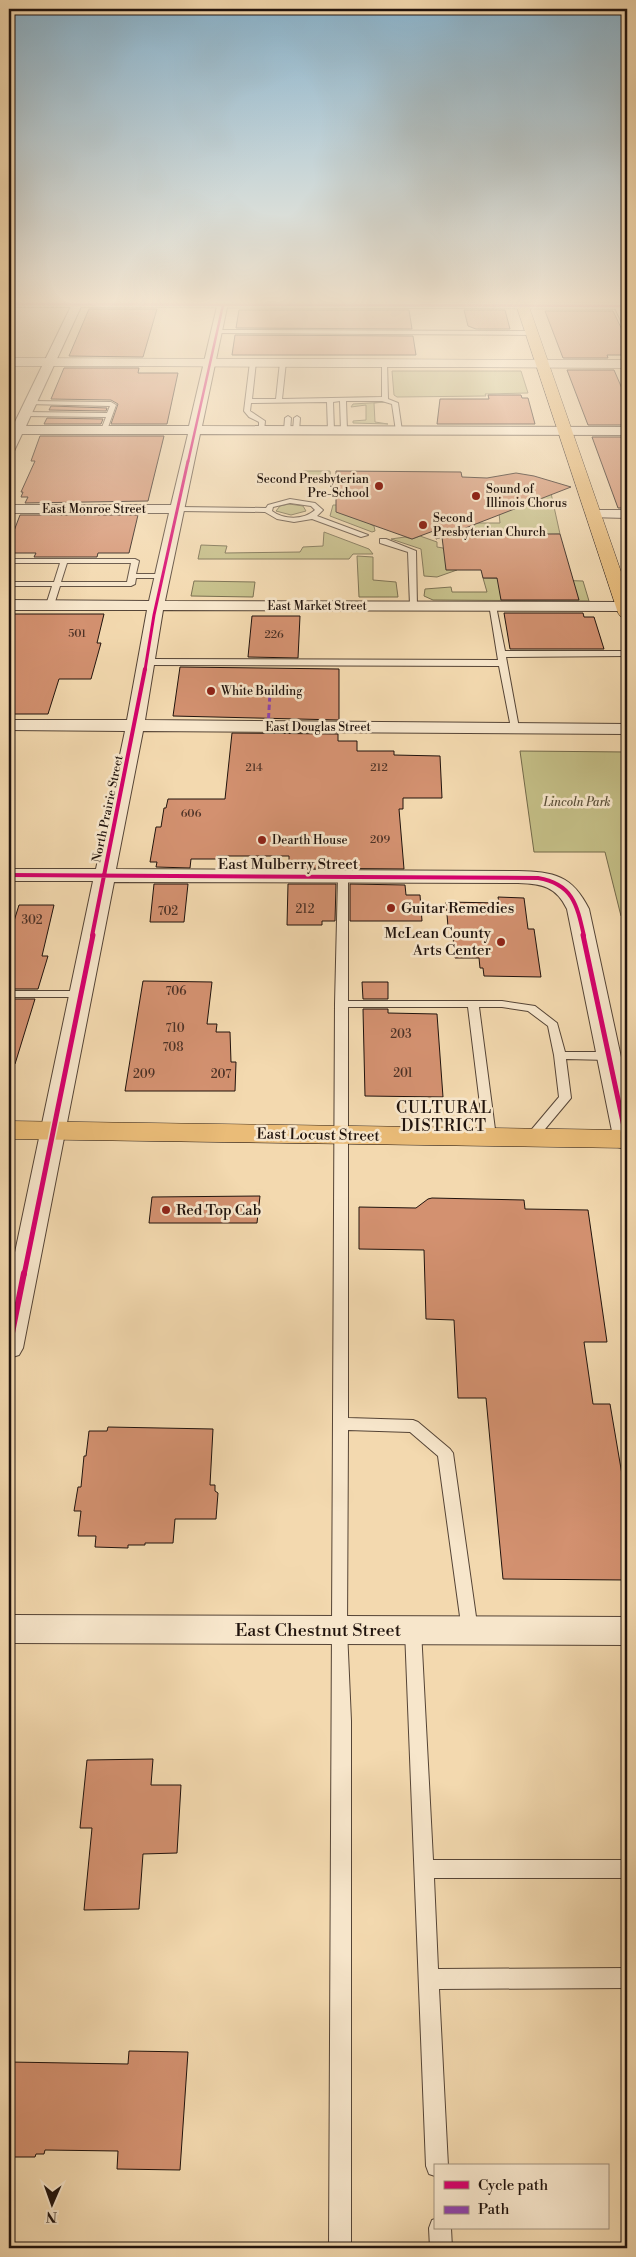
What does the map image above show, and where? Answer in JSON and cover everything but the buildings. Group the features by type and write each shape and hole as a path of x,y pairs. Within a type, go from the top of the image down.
{"main road":[{"path":"555,403 626,610"},
{"name":"East Locust Street","path":"9,1130 627,1140"}],"street":[{"path":"9,448 13,430 30,403"},
{"name":"North Prairie Street","path":"9,1346 135,726 145,662 201,403"},
{"path":"13,430 195,430 279,426 337,431 627,431"},
{"name":"East Monroe Street","path":"9,509 178,509"},
{"path":"593,514 627,514"},
{"name":"East Market Street","path":"9,605 492,606 626,610"},
{"name":"East Douglas Street","path":"9,726 627,729"},
{"name":"East Mulberry Street","path":"9,875 523,877 551,880 565,887 571,893 578,909 609,1056"},
{"path":"609,1056 627,1140"},
{"name":"East Chestnut Street","path":"9,1630 627,1631"}],"lane":[{"path":"248,403 247,411 251,416 279,426"},
{"path":"265,409 275,403"},
{"path":"281,403 306,403"},
{"path":"331,403 337,431"},
{"path":"337,431 343,403"},
{"path":"395,403 399,431"},
{"path":"28,409 112,405 104,430"},
{"path":"28,409 109,415"},
{"path":"263,417 279,426"},
{"path":"268,510 270,506 282,502 306,502 319,510 311,516"},
{"path":"178,509 268,510"},
{"path":"268,510 270,514 283,518 311,516 364,535"},
{"path":"383,541 412,551 414,606"},
{"path":"9,561 136,562 131,584 9,584"},
{"path":"50,605 64,561"},
{"path":"132,576 164,576"},
{"path":"492,606 514,728"},
{"path":"145,662 502,658 627,654"},
{"path":"340,2248 342,1721 339,1630 340,1136 343,876"},
{"path":"9,994 80,994"},
{"path":"341,1004 502,1004 531,1008 553,1025 560,1055 565,1098 531,1138"},
{"path":"473,1004 490,1137"},
{"path":"560,1055 609,1056"},
{"path":"340,1424 413,1426 445,1453 470,1631"},
{"path":"413,1630 437,2164"},
{"path":"424,1869 627,1869"},
{"path":"429,1979 627,1978"},
{"path":"440,2230 441,2248"}],"green space":[{"path":"374,403 375,422 388,424 353,423 353,421 366,420 366,405 351,407 353,404"},
{"path":"303,471 330,471 331,483 302,482"},
{"path":"549,484 560,534 499,536 498,532 475,532 474,523 500,523 499,513"},
{"path":"289,504 303,506 306,511 291,515 276,511 280,506"},
{"path":"333,505 347,505 378,521 370,524 374,526 375,531 372,532 330,516"},
{"path":"324,532 369,549 373,554 353,554 349,559 198,559 201,545 227,546 225,553 300,552 303,547 323,546"},
{"path":"420,536 437,542 437,547 443,548 457,570 437,577 424,576 421,549 391,539 405,537 412,539"},
{"path":"357,556 373,557 373,580 396,582 398,597 359,597"},
{"path":"483,578 583,581 589,601 433,600 424,596 425,589 451,587 452,592 487,592"},
{"path":"194,581 255,582 253,597 191,596"},
{"name":"Lincoln Park","path":"520,751 627,752 627,917 621,916 605,852 534,852"}],"marked path":[{"path":"268,727 270,693"}],"cycle path":[{"path":"9,1348 135,726 154,615 201,403"},
{"path":"9,875 518,877 547,879 554,882 567,891 578,909 627,1141"}],"place":[{"name":"Second Presbyterian Pre-School","path":"379,486"},
{"name":"Sound of Illinois Chorus","path":"476,496"},
{"name":"Second Presbyterian Church","path":"423,525"},
{"name":"White Building","path":"211,691"},
{"name":"Dearth House","path":"262,840"},
{"name":"Guitar Remedies","path":"391,908"},
{"name":"McLean County Arts Center","path":"501,942"},
{"name":"Red Top Cab","path":"166,1210"}],"district":[{"name":"CULTURAL DISTRICT","path":"444,1117"}]}
